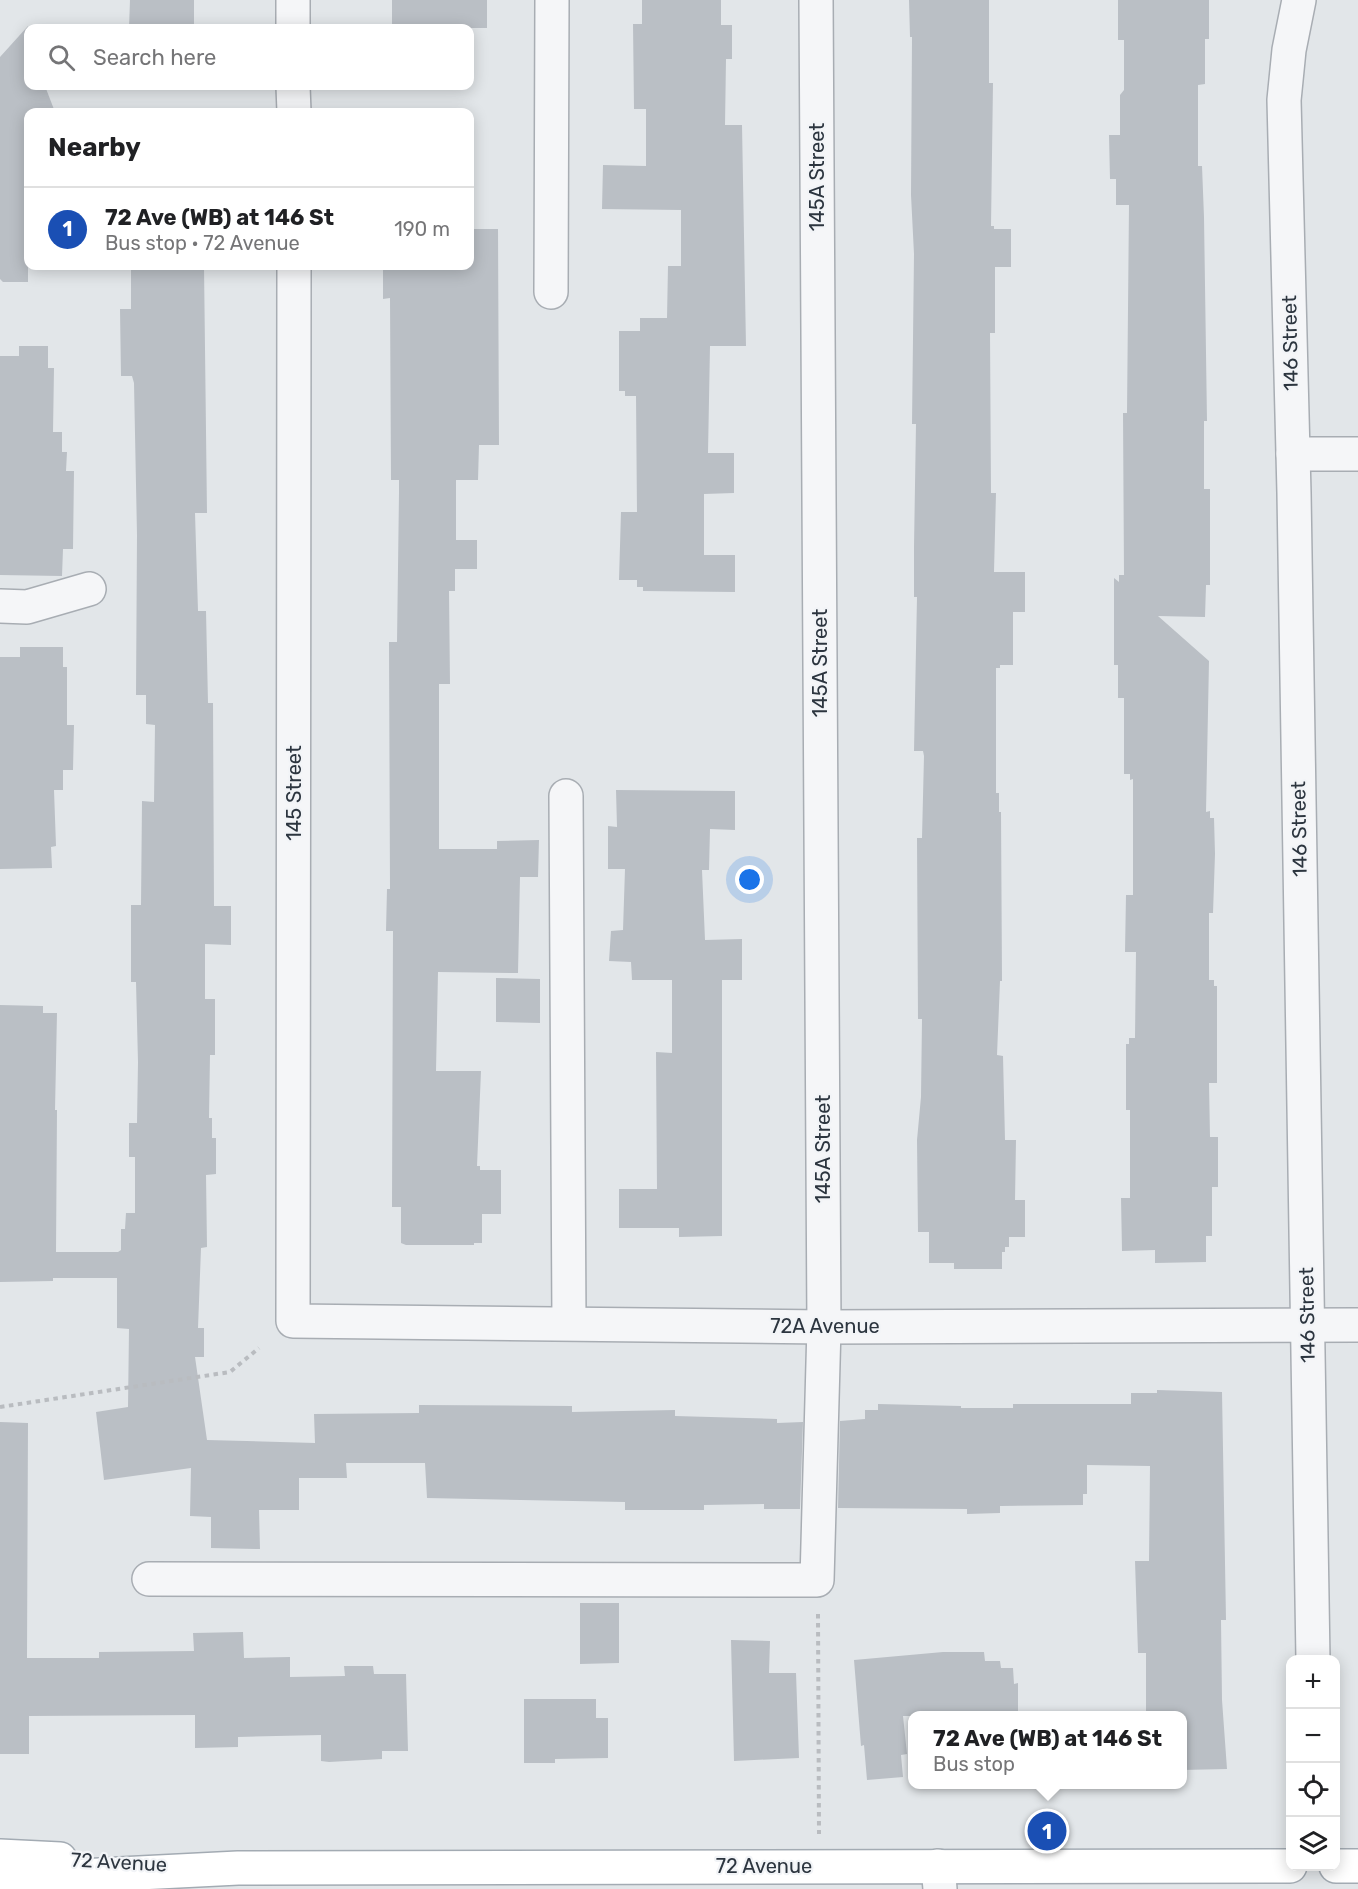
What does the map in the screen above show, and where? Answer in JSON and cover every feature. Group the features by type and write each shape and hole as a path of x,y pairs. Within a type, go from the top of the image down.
{"main road":[{"name":"72 Avenue","path":"0,1856 238,1869 276,1879 939,1877 1286,1866"},
{"path":"1340,1866 1358,1866"},
{"name":"72 Avenue","path":"0,1880 238,1869"}],"street":[{"path":"293,0 293,24"},
{"path":"551,292 552,0"},
{"name":"145A Street","path":"816,0 824,1327 818,1580"},
{"name":"146 Street","path":"1299,0 1289,50 1284,100 1293,454 1313,1655"},
{"path":"294,90 294,108"},
{"name":"145 Street","path":"293,1321 294,270"},
{"path":"1293,454 1358,454"},
{"path":"0,606 27,607 88,589"},
{"path":"566,796 569,1323"},
{"name":"72A Avenue","path":"293,1321 824,1327 1358,1325"},
{"path":"149,1579 818,1580"}],"path":[{"path":"0,1407 230,1372 259,1348"},
{"path":"818,1580 819,1834"}],"building":[{"path":"130,0 194,0 194,24 129,24"},
{"path":"392,0 487,0 487,28 474,28 474,24 392,24"},
{"path":"642,0 721,0 721,25 732,25 732,59 726,59 725,125 742,125 746,346 710,346 708,453 734,453 734,493 704,494 704,555 735,555 735,592 643,591 643,587 637,587 637,580 619,580 621,512 637,512 636,396 625,396 625,391 619,391 619,331 640,331 640,318 667,318 668,266 681,266 681,210 602,209 603,165 646,166 646,109 634,109 633,24 642,24"},
{"path":"909,0 989,0 989,83 993,83 991,226 994,226 994,229 1011,229 1011,267 995,267 995,333 990,333 991,493 996,493 994,572 1025,572 1025,612 1013,612 1013,665 1000,665 1000,668 996,668 996,793 999,793 999,812 1001,812 1002,981 1000,981 997,1055 1003,1056 1005,1140 1016,1140 1015,1200 1025,1200 1025,1237 1009,1237 1009,1247 1005,1247 1005,1252 1002,1252 1002,1269 954,1269 954,1263 929,1263 929,1232 918,1232 917,1140 921,1097 922,1019 918,1019 917,838 922,838 924,756 923,751 914,751 917,597 914,597 916,424 912,424 914,254 911,195 912,37 910,37"},
{"path":"1118,0 1209,0 1209,39 1205,39 1205,84 1198,85 1198,166 1202,166 1204,217 1207,421 1204,421 1204,489 1210,489 1210,585 1206,585 1205,617 1158,616 1209,661 1206,812 1210,811 1210,818 1214,818 1215,854 1213,913 1209,913 1209,980 1214,980 1214,986 1217,986 1217,1083 1209,1083 1210,1137 1218,1137 1218,1187 1212,1187 1212,1236 1206,1236 1206,1262 1155,1263 1155,1250 1122,1251 1121,1198 1130,1198 1130,1110 1126,1110 1126,1044 1129,1044 1129,1038 1135,1038 1136,952 1125,952 1126,895 1133,895 1133,779 1130,780 1130,774 1124,774 1124,698 1118,698 1118,665 1114,665 1114,578 1119,582 1119,575 1124,575 1123,413 1127,413 1129,205 1116,205 1116,179 1110,179 1109,135 1120,135 1120,95 1124,90 1124,40 1118,40"},
{"path":"24,30 24,90 47,90 53,108 24,108 24,270 28,270 28,282 3,282 0,279 0,57"},
{"path":"474,229 498,229 499,445 479,445 478,480 456,480 456,540 477,540 477,569 455,569 455,591 449,591 450,684 439,684 439,849 497,849 497,841 539,840 538,877 520,877 518,973 438,972 436,1071 481,1071 477,1166 480,1166 480,1170 501,1170 501,1214 482,1214 482,1243 474,1243 474,1245 406,1245 401,1243 401,1207 392,1207 393,931 386,931 387,889 390,889 389,642 397,642 399,480 391,480 390,298 383,299 383,270 474,270"},
{"path":"131,270 204,270 207,513 195,513 198,611 206,611 208,703 213,703 214,906 231,906 231,945 205,944 205,999 215,999 215,1055 210,1055 209,1118 212,1118 212,1138 216,1138 216,1174 206,1175 207,1247 201,1248 198,1328 204,1328 204,1357 195,1357 207,1440 315,1443 314,1414 419,1413 419,1405 572,1406 572,1412 675,1410 675,1416 777,1419 777,1423 803,1422 800,1509 764,1509 764,1504 704,1505 704,1510 625,1510 625,1502 427,1498 425,1463 346,1463 347,1478 299,1478 299,1510 259,1510 260,1549 211,1548 211,1517 190,1516 191,1468 104,1480 96,1412 128,1407 129,1329 117,1328 117,1278 53,1278 53,1281 0,1282 0,1005 43,1006 43,1013 57,1013 56,1252 118,1252 121,1250 121,1229 125,1229 126,1213 135,1213 135,1157 129,1157 129,1123 137,1123 138,1062 136,982 131,982 131,905 141,905 142,801 154,802 155,725 146,724 146,695 136,695 137,535 134,383 132,376 121,376 120,309 131,309"},
{"path":"19,346 48,346 48,368 54,368 53,432 62,432 62,452 67,452 66,471 74,471 73,549 63,549 62,576 0,575 0,356 19,356"},
{"path":"20,647 63,647 63,667 67,667 67,725 74,725 73,770 63,770 63,790 54,790 56,846 51,847 52,868 0,869 0,657 20,657"},
{"path":"616,790 735,791 735,830 710,829 709,870 702,870 705,940 742,939 742,980 722,980 722,1236 679,1237 679,1228 619,1228 619,1189 657,1189 656,1052 672,1053 672,980 632,980 631,962 609,961 611,931 623,930 625,869 608,869 608,826 617,827"},
{"path":"496,978 540,979 540,1023 496,1022"},
{"path":"1157,1390 1222,1392 1226,1620 1221,1620 1222,1700 1227,1769 1187,1770 1187,1711 1146,1711 1146,1653 1138,1653 1135,1561 1149,1561 1150,1466 1087,1465 1087,1494 1083,1494 1083,1505 1000,1506 1000,1513 967,1514 967,1509 838,1508 840,1421 865,1419 865,1410 878,1410 878,1404 1013,1408 1013,1404 1131,1404 1131,1393 1157,1393"},
{"path":"0,1422 28,1423 27,1658 99,1658 99,1652 194,1651 193,1633 243,1632 244,1658 290,1657 290,1677 345,1676 344,1666 373,1666 374,1674 406,1674 408,1751 382,1751 382,1759 329,1762 321,1761 321,1735 238,1737 238,1747 195,1748 195,1715 29,1716 29,1754 0,1754"},
{"path":"580,1603 619,1603 619,1663 580,1664"},
{"path":"731,1640 770,1641 769,1673 796,1673 799,1758 734,1761"},
{"path":"943,1652 984,1652 985,1661 1000,1661 1001,1668 1013,1668 1014,1684 1018,1683 1018,1711 908,1711 908,1716 903,1716 907,1754 901,1755 903,1777 867,1780 864,1745 861,1746 854,1660"},
{"path":"524,1699 596,1699 596,1718 608,1718 608,1758 555,1759 555,1763 524,1763"}],"place":[{"name":"72 Ave (WB) at 146 St","path":"1047,1831"}]}
